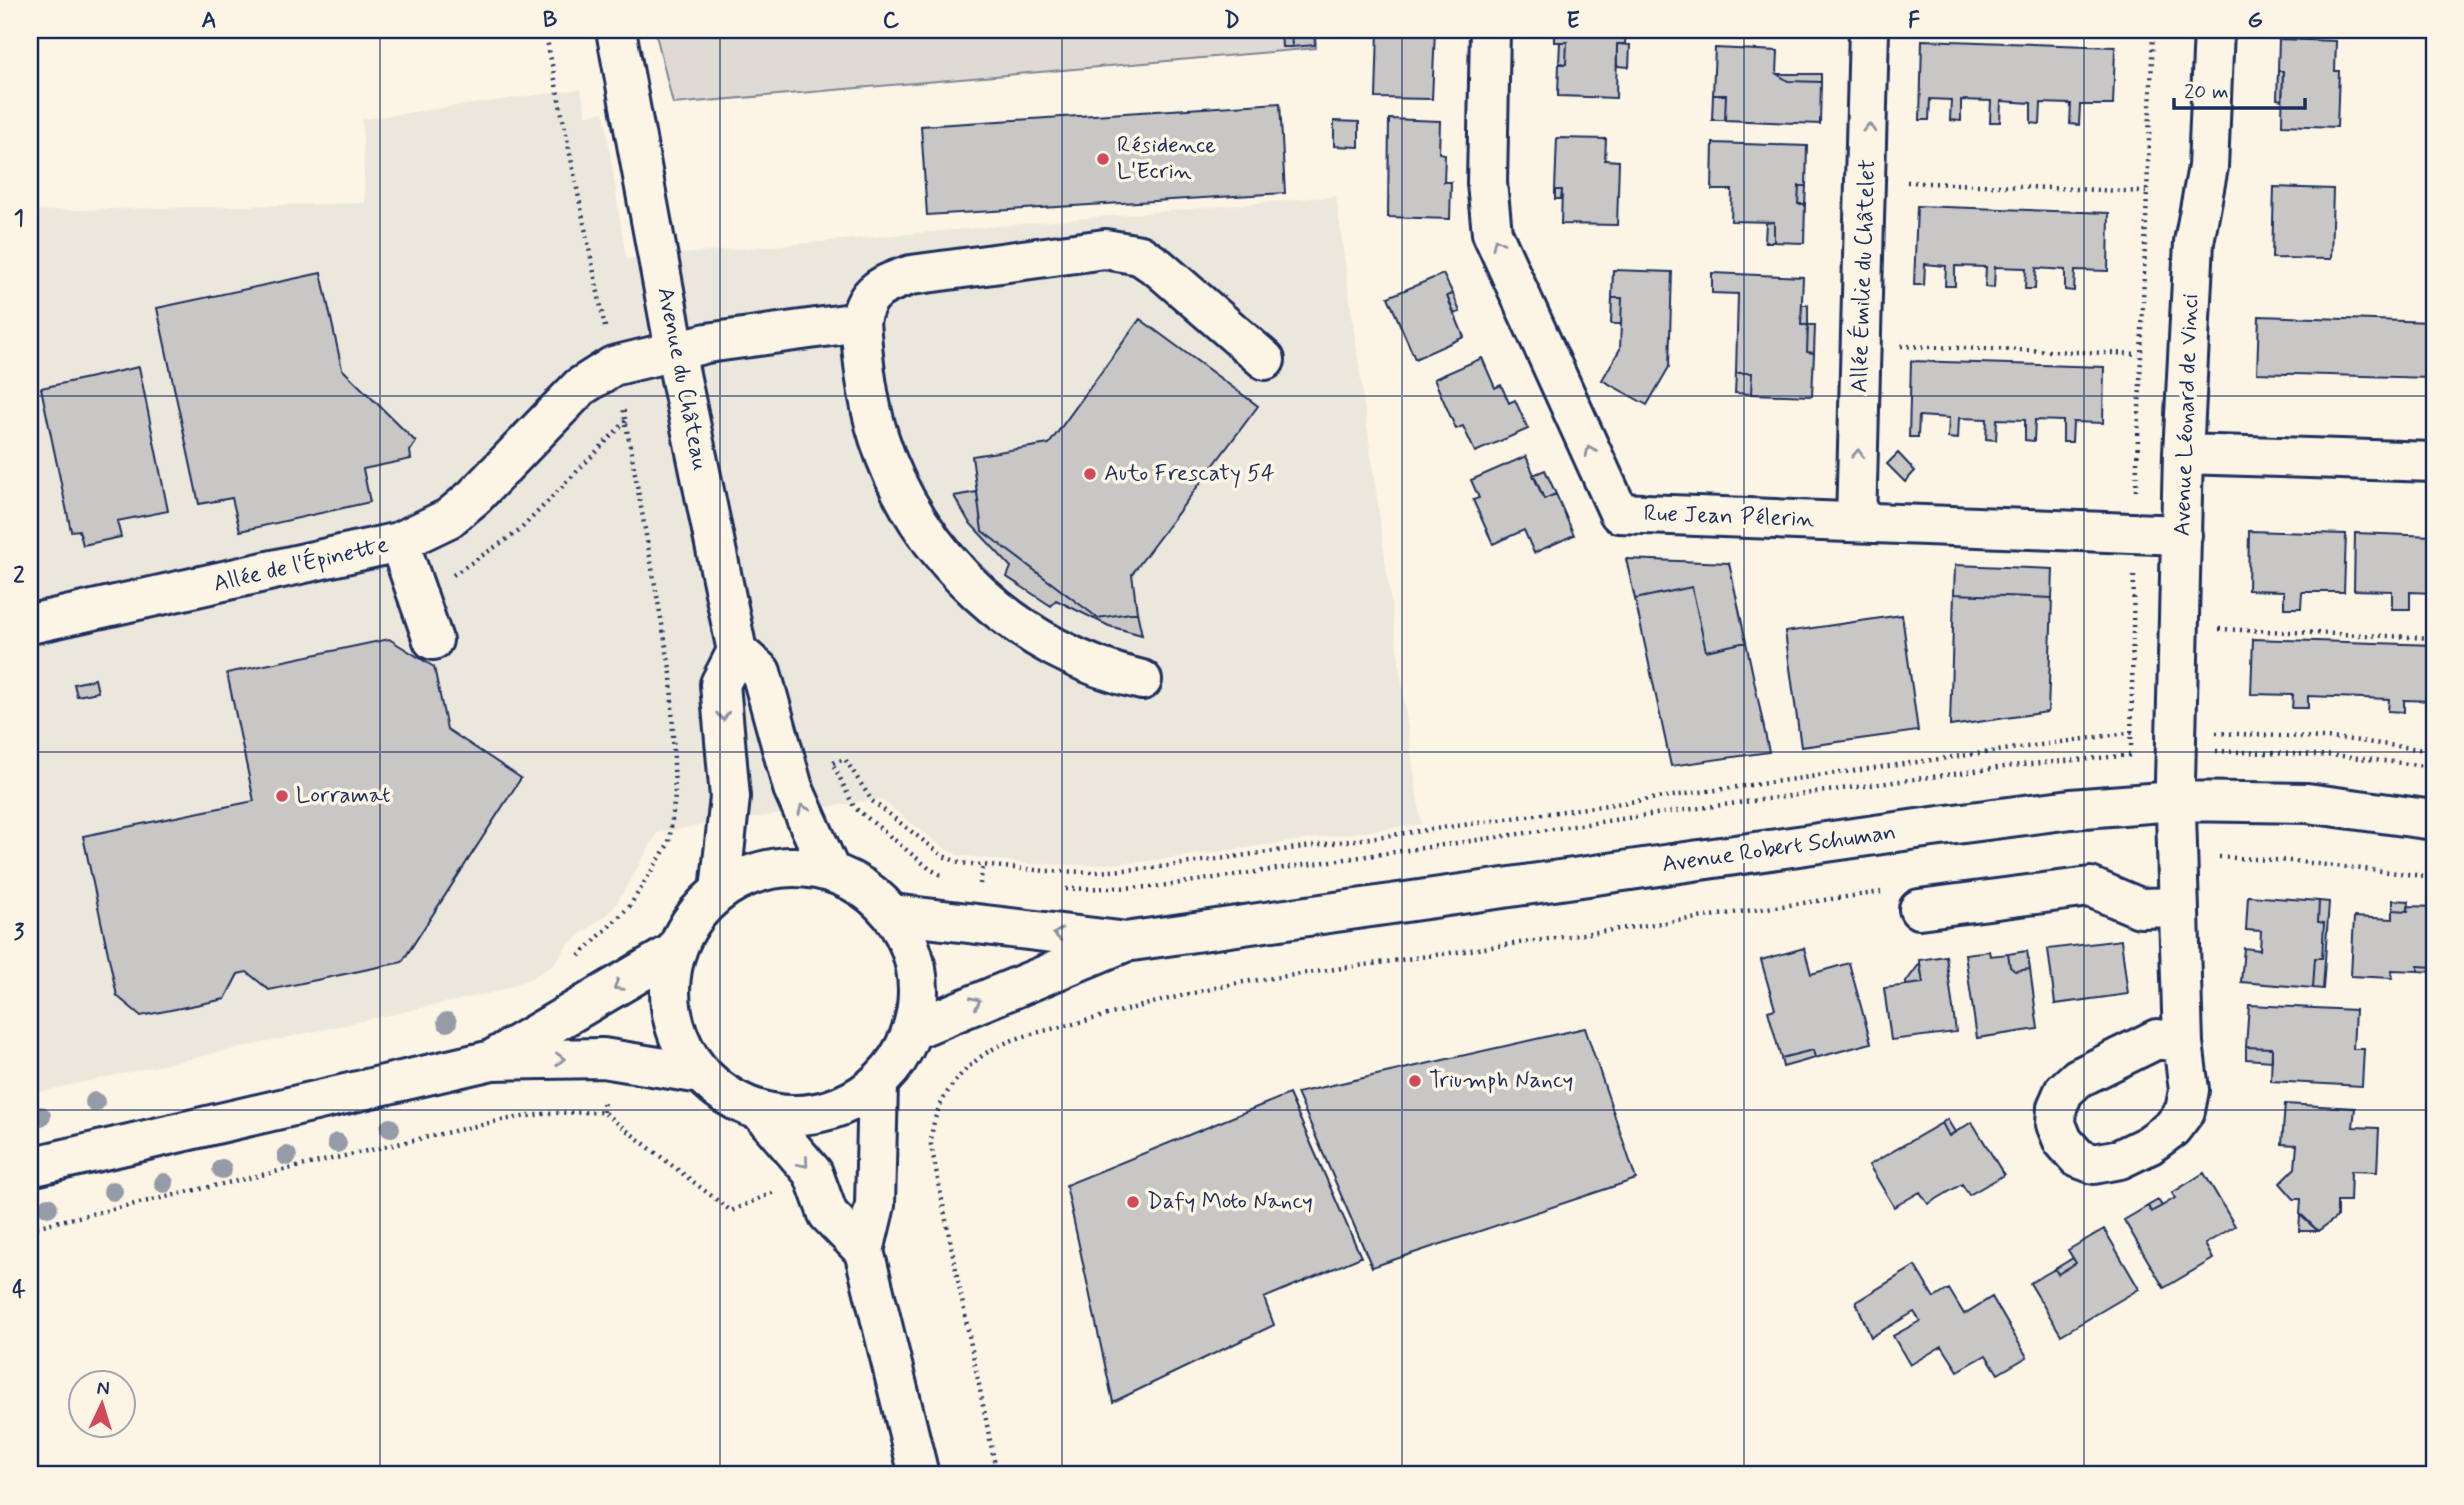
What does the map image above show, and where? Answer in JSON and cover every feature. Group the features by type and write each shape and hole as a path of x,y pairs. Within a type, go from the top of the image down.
{"street":[{"name":"Avenue du Château","path":"616,30 675,350 737,651"},
{"name":"Rue Jean Pélerin","path":"1490,30 1487,183 1492,233 1619,513 2182,535"},
{"name":"Allée Émilie du Châtelet","path":"1856,522 1869,30"},
{"name":"Avenue Léonard de Vinci","path":"2183,1043 2175,801 2183,454 2194,242 2208,167 2214,30"},
{"path":"1142,680 1113,673 1063,654 1004,613 947,560 912,509 886,459 870,402 860,322 862,307 868,296 881,285 911,275 1105,248 1121,250 1140,255 1159,268 1265,359"},
{"name":"Allée de l'Épinette","path":"30,624 399,542 449,518 474,497 580,387 613,366 675,350 860,322"},
{"path":"2183,454 2434,463"},
{"path":"399,542 433,640"},
{"path":"720,891 730,797 720,684 737,651 761,672 793,788 830,871"},
{"name":"Avenue Robert Schuman","path":"913,1030 1125,942 1930,828 2058,811 2175,801 2308,803 2434,820"},
{"path":"792,867 830,871 875,896 893,914 913,950 919,990 913,1030 899,1059 878,1084 842,1106 801,1115 760,1111 728,1096 701,1074 686,1052 673,1016 670,977 676,951 701,908 720,891 754,873 792,867"},
{"path":"1904,900 2090,887 2140,908 2178,907"},
{"name":"Avenue Robert Schuman","path":"893,914 1125,942"},
{"path":"492,1060 676,951"},
{"path":"30,1167 492,1060 603,1058 701,1074"},
{"path":"878,1084 875,1205 864,1251 919,1475"},
{"path":"760,1111 813,1173 828,1214 864,1251"}],"path":[{"path":"2132,755 2129,733 2139,354 2153,30"},
{"path":"2295,30 2434,35"},
{"path":"1867,180 2146,192"},
{"path":"1861,344 2139,354"},
{"path":"415,588 458,573 519,531 626,421"},
{"path":"2180,628 2434,638"},
{"path":"833,763 845,760 872,801 943,856 960,863 1096,873 1153,869 2129,733 2342,755 2434,768"},
{"path":"1053,888 1153,887 1677,811 2020,765 2132,755 2200,733 2344,739 2434,751"},
{"path":"837,775 854,807 862,815 930,869 953,879"},
{"path":"572,964 629,907 669,843 675,795"},
{"path":"2176,855 2291,861 2434,877"},
{"path":"971,882 993,884"},
{"path":"997,1475 931,1145 931,1127 937,1110 948,1092 978,1058 1003,1044 1030,1035 1186,993 1244,982 1904,900"},
{"path":"30,1228 502,1119 603,1112 731,1211 780,1189"}],"shaded area":[{"path":"655,30 1315,30 1316,48 673,104"},
{"path":"581,89 586,115 604,112 626,259 1336,196 1421,824 1141,862 1087,865 1030,864 958,855 944,848 880,799 658,832 614,908 568,945 553,965 531,978 499,991 30,1094 30,211 365,203 362,119"}],"building":[{"path":"1281,30 1291,30 1292,47 1282,47"},
{"path":"1291,30 1314,30 1315,45 1292,47"},
{"path":"1378,30 1435,30 1432,99 1376,98"},
{"path":"1554,30 1626,30 1625,44 1617,44 1616,98 1558,96 1559,63 1566,64 1567,42 1554,42"},
{"path":"2279,39 2336,41 2335,71 2339,71 2337,127 2282,125 2283,71 2278,71"},
{"path":"1922,40 2115,47 2113,105 2080,105 2079,125 2070,124 2071,104 2041,103 2040,124 2031,123 2031,103 2001,101 2000,122 1990,122 1991,101 1961,100 1961,121 1950,120 1951,100 1930,99 1929,120 1920,120"},
{"path":"1560,42 1567,42 1566,64 1559,63"},
{"path":"1617,44 1630,45 1629,67 1617,66"},
{"path":"1715,48 1778,51 1777,74 1788,81 1821,82 1820,124 1725,120 1726,95 1713,95"},
{"path":"2278,71 2283,71 2282,100 2277,99"},
{"path":"1777,74 1821,74 1821,82 1788,81"},
{"path":"1713,95 1726,95 1725,120 1712,120"},
{"name":"Résidence L'Ecrin","path":"1280,103 1285,193 927,215 921,126"},
{"path":"1389,119 1440,121 1439,153 1445,154 1444,182 1451,182 1450,219 1388,217"},
{"path":"1334,121 1359,122 1359,147 1334,146"},
{"path":"1557,138 1606,139 1605,160 1619,161 1617,225 1561,224 1562,190 1555,190"},
{"path":"1713,143 1807,146 1806,186 1799,186 1798,204 1805,204 1804,243 1774,242 1774,222 1731,221 1732,190 1712,190"},
{"path":"2433,185 2434,253 2431,253"},
{"path":"1799,186 1806,186 1805,204 1798,204"},
{"path":"2274,187 2333,189 2331,259 2272,258"},
{"path":"1555,190 1562,190 1561,199 1555,199"},
{"path":"1917,206 2109,213 2108,271 2075,270 2074,291 2065,290 2065,270 2036,268 2035,289 2025,289 2026,268 1995,267 1994,288 1985,287 1986,267 1955,266 1955,286 1945,286 1946,266 1925,264 1924,285 1914,285"},
{"path":"1774,222 1774,242 1765,242 1766,223"},
{"path":"1613,270 1672,272 1669,367 1647,405 1602,380 1620,349 1622,298 1612,298"},
{"path":"321,273 342,369 416,442 410,451 411,459 363,469 370,502 240,531 232,498 199,504 157,308"},
{"path":"1712,273 1803,277 1801,325 1808,325 1807,352 1814,353 1812,396 1751,394 1752,373 1736,373 1738,294 1712,293"},
{"path":"1443,274 1453,294 1447,296 1464,337 1415,359 1388,297"},
{"path":"1453,294 1460,312 1454,314 1447,296"},
{"path":"1612,298 1622,298 1621,324 1611,324"},
{"path":"1802,305 1808,305 1808,325 1801,325"},
{"path":"2259,316 2432,322 2430,378 2257,373"},
{"name":"Auto Frescaty 54","path":"1140,319 1258,406 1132,574 1137,612 1098,618 982,531 972,456 1049,444"},
{"path":"1808,325 1815,325 1814,353 1807,352"},
{"path":"1482,358 1495,388 1501,385 1509,403 1515,400 1528,429 1475,452 1463,426 1456,429 1434,379"},
{"path":"1911,361 2104,367 2103,423 2073,422 2072,442 2063,442 2063,421 2035,420 2034,441 2025,440 2025,420 1997,419 1996,440 1986,439 1987,419 1959,418 1958,439 1948,438 1949,418 1919,416 1918,437 1909,437"},
{"path":"139,367 168,511 117,521 121,537 83,545 79,530 71,531 41,388"},
{"path":"1736,373 1752,373 1751,394 1735,393"},
{"path":"1898,453 1915,471 1905,482 1887,464"},
{"path":"1526,456 1544,499 1556,494 1574,535 1534,553 1524,530 1493,544 1473,500 1479,498 1471,480"},
{"path":"1545,470 1556,494 1544,499 1533,475"},
{"path":"977,492 982,531 1098,618 1137,612 1142,635 1109,626 1056,600 1051,606 1007,577 1011,567 969,522 954,496"},
{"path":"2249,531 2346,534 2344,592 2302,592 2301,608 2284,608 2284,591 2248,590"},
{"path":"2355,533 2434,536 2434,593 2410,592 2410,609 2392,609 2392,591 2354,590"},
{"path":"1626,559 1729,563 1746,642 1706,651 1692,587 1635,599"},
{"path":"1955,565 2053,569 2052,598 1954,594"},
{"path":"1692,587 1706,651 1746,642 1769,752 1671,766 1635,599"},
{"path":"1954,594 2052,598 2048,712 1950,726"},
{"path":"1902,615 1918,731 1801,747 1785,632"},
{"path":"389,639 434,667 447,729 521,778 402,962 269,990 247,972 238,974 225,999 141,1016 117,996 83,836 254,801 227,673"},
{"path":"2253,639 2434,645 2434,701 2404,700 2404,712 2388,711 2389,699 2308,696 2308,708 2292,708 2293,695 2251,694"},
{"path":"95,679 98,692 77,696 74,684"},
{"path":"2248,896 2319,901 2318,922 2324,923 2322,958 2315,958 2313,988 2241,982 2244,948 2260,950 2261,931 2246,930"},
{"path":"2393,900 2409,901 2408,911 2393,910"},
{"path":"2319,901 2329,902 2323,989 2313,988 2315,958 2322,958 2324,923 2318,922"},
{"path":"2408,906 2434,907 2434,967 2418,966 2418,971 2392,970 2392,978 2351,976 2354,917 2393,919 2393,910 2408,911"},
{"path":"2121,940 2128,994 2055,1004 2048,949"},
{"path":"1804,948 1811,974 1849,963 1871,1043 1815,1058 1813,1050 1781,1058 1768,1011 1775,1009 1761,960"},
{"path":"1989,951 1990,956 2008,954 2010,967 2015,971 2030,969 2038,1029 1977,1038 1965,954"},
{"path":"2027,951 2030,969 2015,971 2010,967 2008,954"},
{"path":"1946,956 1956,1032 1891,1040 1884,988 1923,983 1919,960"},
{"path":"1920,963 1923,983 1906,985 1906,982"},
{"path":"2418,966 2434,967 2434,972 2418,971"},
{"path":"2249,1005 2355,1010 2353,1049 2364,1049 2362,1086 2271,1081 2272,1048 2246,1047"},
{"path":"1585,1028 1636,1179 1372,1267 1297,1093"},
{"path":"2246,1047 2272,1048 2272,1061 2246,1059"},
{"path":"1813,1050 1815,1058 1783,1067 1781,1058"},
{"path":"1289,1094 1361,1257 1264,1298 1274,1325 1113,1402 1066,1185"},
{"path":"2285,1104 2355,1108 2353,1127 2379,1128 2377,1172 2351,1171 2350,1201 2337,1201 2337,1217 2318,1231 2300,1215 2301,1199 2294,1199 2280,1183 2295,1168 2297,1145 2282,1144"},
{"path":"1947,1119 1955,1132 1949,1136 1942,1123"},
{"path":"1972,1122 2004,1175 1969,1195 1962,1184 1928,1204 1920,1192 1894,1207 1869,1165 1942,1123 1949,1136"},
{"path":"2204,1173 2235,1226 2205,1244 2213,1259 2164,1288 2124,1220 2148,1206 2151,1212 2162,1206 2175,1198 2172,1193"},
{"path":"2158,1200 2162,1206 2151,1212 2148,1206"},
{"path":"2300,1215 2303,1216 2318,1231 2299,1231"},
{"path":"2104,1229 2139,1289 2061,1335 2030,1283 2055,1269 2058,1274 2076,1263 2068,1250"},
{"path":"2073,1258 2076,1263 2058,1274 2055,1269"},
{"path":"1915,1266 1934,1298 1949,1289 1964,1314 1992,1297 2027,1357 1998,1374 1986,1355 1958,1371 1942,1346 1910,1365 1893,1336 1920,1321 1914,1312 1871,1337 1856,1302"}],"place":[{"name":"Résidence L'Ecrin","path":"1103,159"},
{"name":"Auto Frescaty 54","path":"1090,474"},
{"name":"Lorramat","path":"282,796"},
{"name":"Triumph Nancy","path":"1415,1081"},
{"name":"Dafy Moto Nancy","path":"1133,1202"}]}
